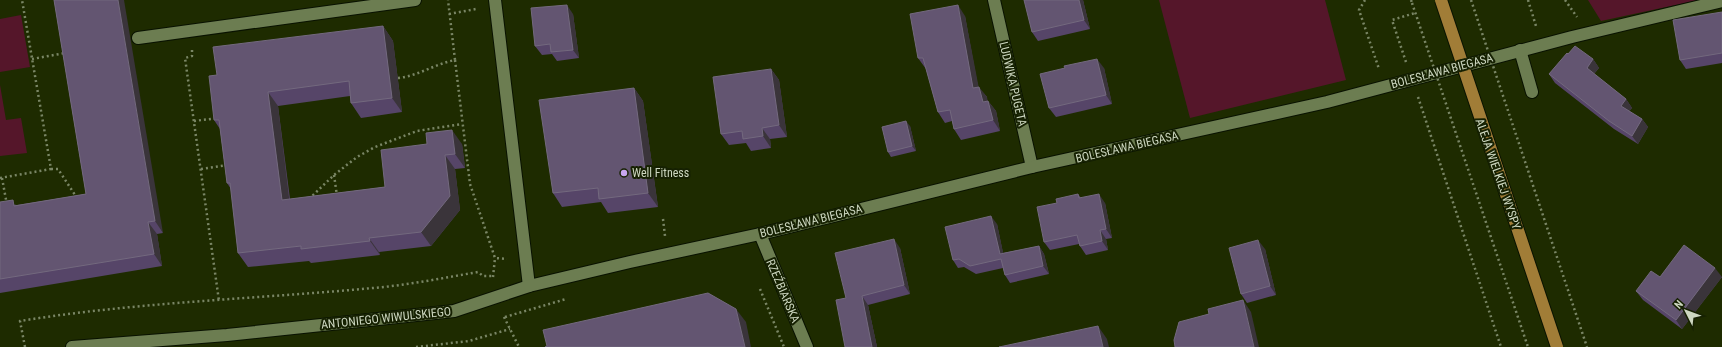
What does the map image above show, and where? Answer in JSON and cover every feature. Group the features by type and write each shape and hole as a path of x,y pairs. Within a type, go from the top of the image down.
{"main road":[{"name":"ALEJA WIELKIEJ WYSPY","path":"1441,0 1557,347"}],"street":[{"path":"138,38 415,0"},
{"path":"495,0 525,258 530,286"},
{"name":"LUDWIKA PUGETA","path":"994,0 1032,167"},
{"name":"BOLESŁAWA BIEGASA","path":"530,286 630,262 760,234 1032,167 1327,102 1543,44 1722,1"},
{"path":"1520,50 1532,92"},
{"name":"RZEŹBIARSKA","path":"760,234 807,347"},
{"name":"ANTONIEGO WIWULSKIEGO","path":"72,347 227,335 454,311 530,286"}],"path":[{"path":"22,0 51,169"},
{"path":"448,0 470,184 495,258 493,276 494,282"},
{"path":"1365,0 1359,10 1385,87"},
{"path":"1471,0 1587,347"},
{"path":"1528,0 1543,44"},
{"path":"1411,2 1528,347"},
{"path":"449,14 476,9"},
{"path":"1407,65 1392,20 1415,13"},
{"path":"189,31 192,56 184,58 219,300"},
{"path":"32,59 70,53"},
{"path":"398,78 408,77 443,62 455,60"},
{"path":"1417,95 1501,347"},
{"path":"194,121 223,118"},
{"path":"307,202 314,193 334,175 357,157 394,139 417,131 462,124"},
{"path":"201,169 233,164"},
{"path":"7,207 1,178 51,169 58,169 82,203"},
{"path":"334,175 337,203"},
{"path":"495,258 525,258"},
{"path":"24,347 20,321 74,312 134,306 375,288 478,272 483,276 493,276"},
{"path":"759,286 784,347"},
{"path":"505,318 571,297"},
{"path":"502,310 519,347"},
{"path":"416,347 469,341 510,329"}],"shaded area":[{"path":"1159,0 1325,0 1346,80 1190,118"},
{"path":"1588,0 1699,0 1601,21"},
{"path":"21,15 30,67 0,72 0,19"},
{"path":"0,85 6,120 21,118 27,153 0,156"}],"building":[{"path":"54,0 118,0 155,221 148,222 154,254 0,279 0,202 13,200 14,206 86,194"},
{"path":"1024,0 1079,0 1084,20 1032,32"},
{"path":"567,5 573,50 551,52 550,44 535,46 531,8"},
{"path":"958,5 973,88 979,87 983,102 988,101 993,120 954,129 950,110 938,112 923,58 918,58 910,14"},
{"path":"1722,12 1722,53 1680,60 1673,20"},
{"path":"383,26 392,98 351,103 349,81 268,92 282,200 385,187 381,150 427,144 426,133 452,130 455,154 445,155 450,196 421,232 369,238 370,241 301,249 301,246 238,253 230,183 227,183 219,120 214,120 209,76 217,75 213,47"},
{"path":"1575,46 1593,59 1587,68 1626,99 1621,106 1642,119 1632,136 1609,121 1549,74"},
{"path":"1097,59 1106,95 1049,108 1040,74 1065,68 1064,66"},
{"path":"771,69 779,125 762,128 763,136 743,139 742,131 721,134 713,77"},
{"path":"634,88 648,193 599,199 598,188 553,193 539,100"},
{"path":"906,121 912,146 888,152 882,127"},
{"path":"1078,194 1079,198 1099,194 1106,229 1100,230 1102,241 1080,246 1077,235 1044,242 1037,207 1057,203 1056,199"},
{"path":"991,216 1000,254 1039,246 1043,266 1005,275 1001,259 970,266 959,259 953,260 945,227"},
{"path":"894,239 904,285 862,296 872,347 845,347 836,300 846,298 835,253"},
{"path":"1258,240 1270,286 1241,294 1229,248"},
{"path":"1684,245 1715,268 1676,320 1636,291 1651,271 1660,277"},
{"path":"708,293 736,309 745,347 545,347 547,346 543,330"},
{"path":"1243,300 1254,347 1175,347 1174,340 1179,322 1209,314 1208,309"},
{"path":"1098,326 1103,347 999,347"}],"place":[{"name":"Well Fitness","path":"624,173"}]}
